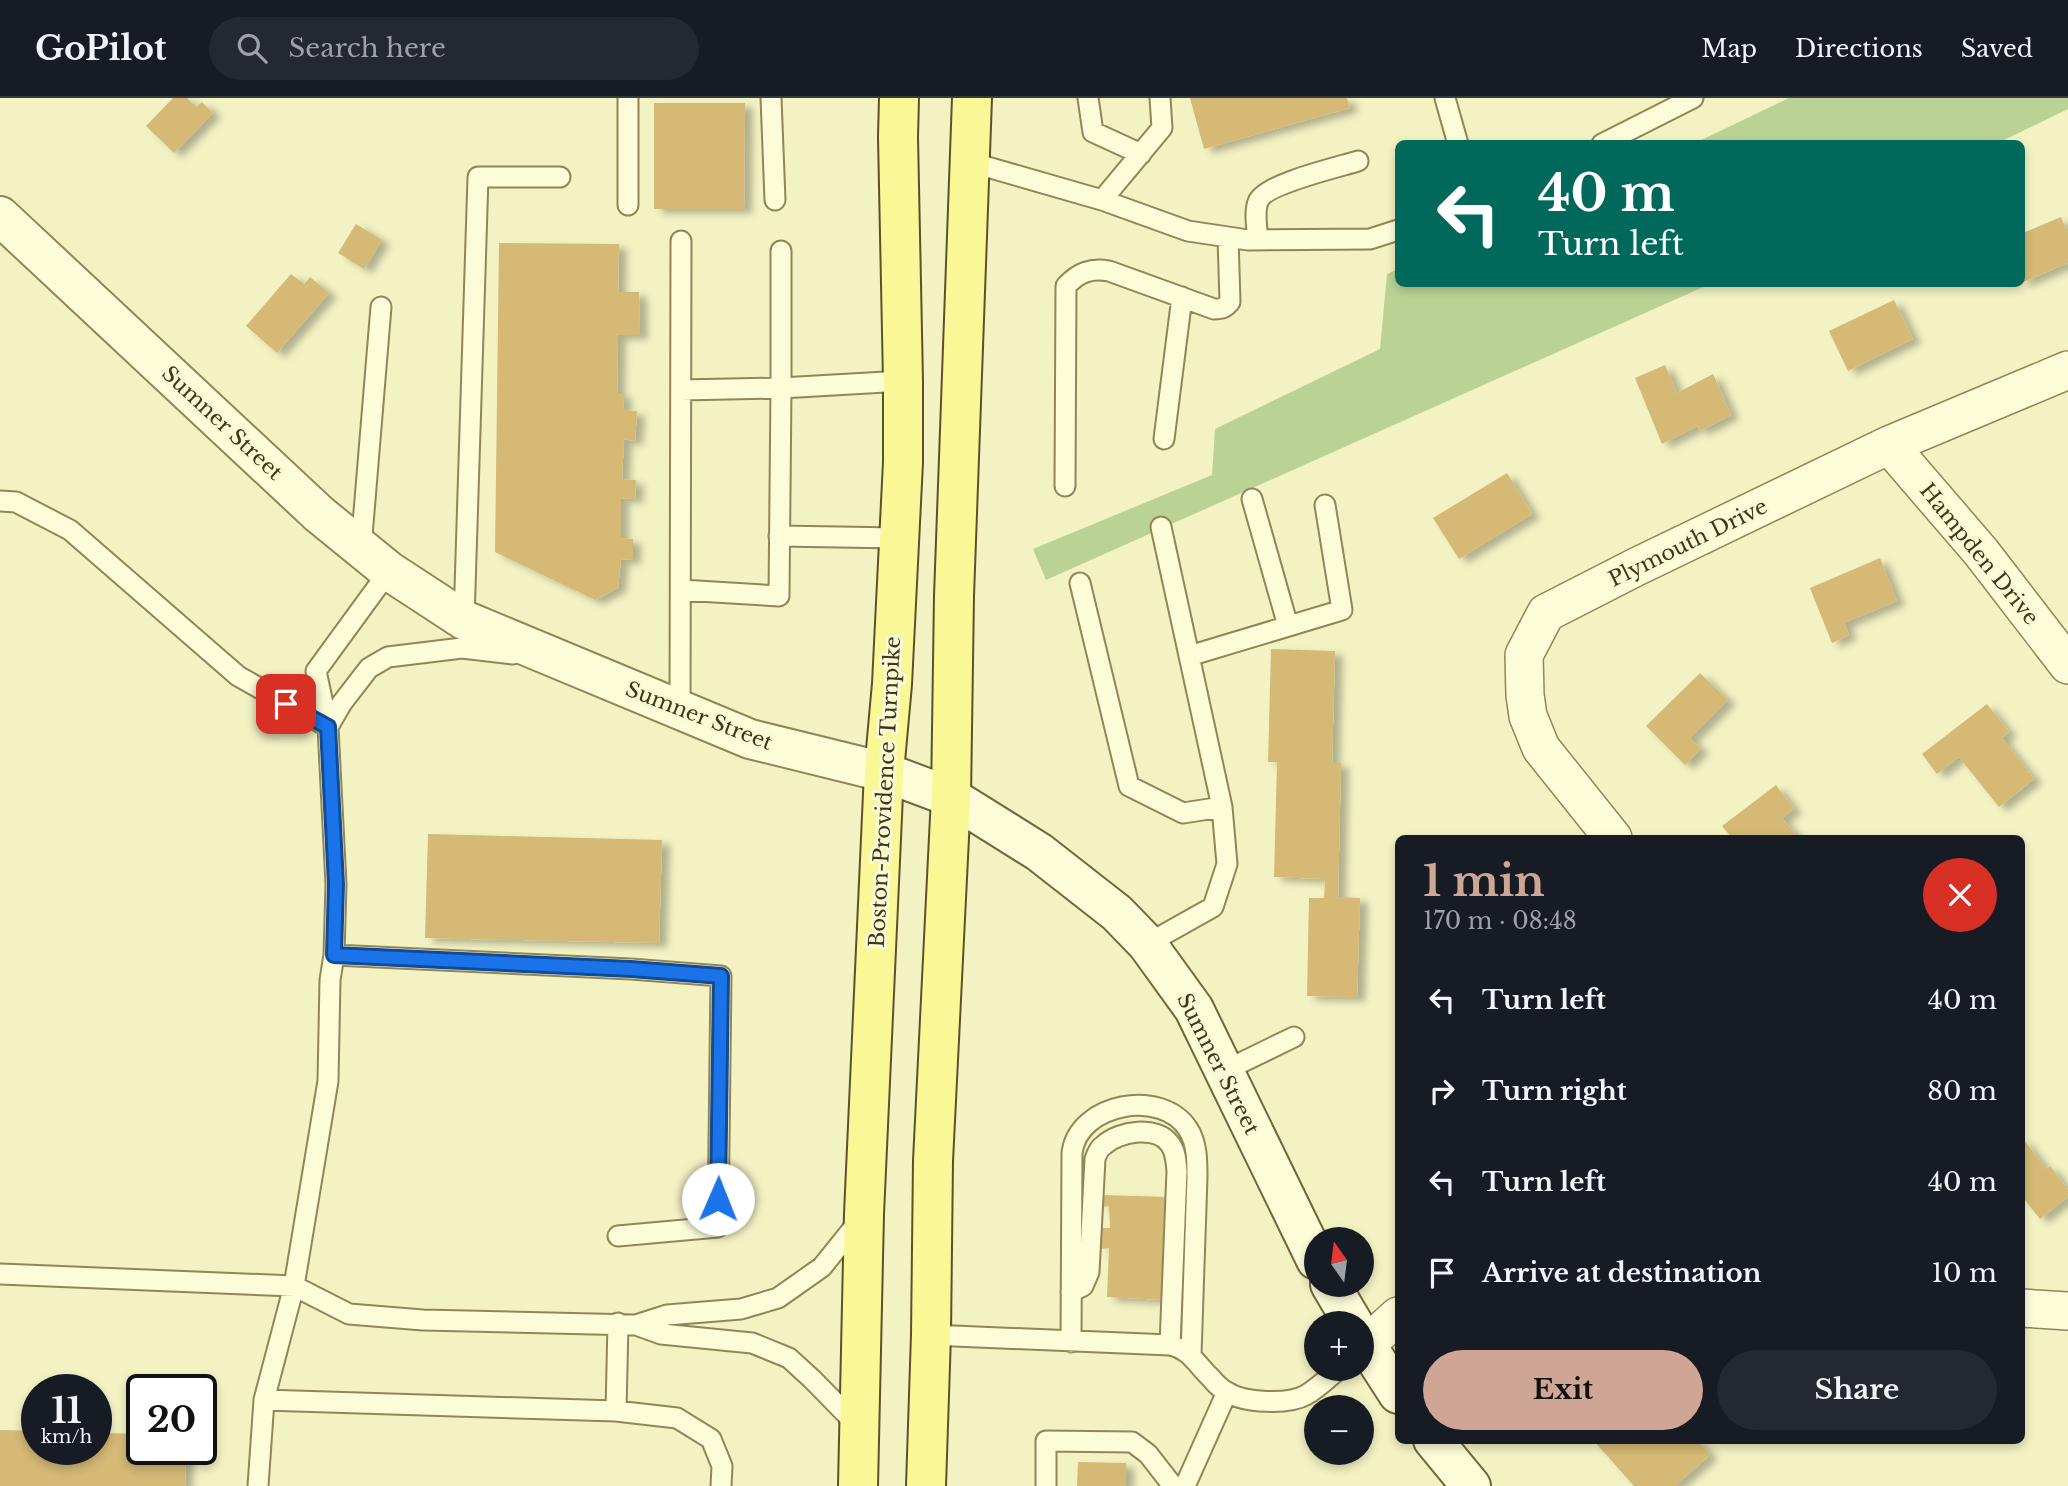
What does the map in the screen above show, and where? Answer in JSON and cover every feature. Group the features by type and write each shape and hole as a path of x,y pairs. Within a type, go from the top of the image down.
{"main road":[{"name":"Boston-Providence Turnpike","path":"858,1486 864,1214 884,772 892,684 903,461 899,98"},
{"path":"926,1486 933,1161 951,797 954,596 972,98"}],"street":[{"name":"Sumner Street","path":"0,216 319,514 375,560 464,620 750,739 884,772 951,797 1055,863 1117,913 1147,944 1194,1009 1304,1235"},
{"name":"Plymouth Drive","path":"1611,835 1541,748 1528,716 1524,654 1546,613 1889,445 2068,370"},
{"name":"Hampden Drive","path":"1889,445 1981,552 2068,665"},
{"path":"2025,1308 2068,1311"},
{"path":"1374,1333 1395,1318"},
{"path":"1374,1366 1395,1390"},
{"path":"1436,1444 1471,1486"}],"lane":[{"path":"628,98 628,205"},
{"path":"771,98 775,200"},
{"path":"1088,98 1093,132 1141,154"},
{"path":"1102,200 1162,128 1160,98"},
{"path":"1445,98 1457,140"},
{"path":"1610,140 1693,98"},
{"path":"1258,240 1257,202 1263,193 1279,185 1358,161"},
{"path":"970,162 1102,200 1188,231 1258,240 1370,239 1395,231"},
{"path":"464,620 478,177 559,177"},
{"path":"1065,486 1066,286 1083,272 1095,269 1109,271 1214,309 1226,307 1230,302 1228,237"},
{"path":"680,711 681,241"},
{"path":"681,590 779,596 781,251"},
{"path":"1164,439 1182,297"},
{"path":"258,1486 264,1400 294,1286 328,1081 336,884 328,727 317,671 375,560 381,307"},
{"path":"681,390 903,381"},
{"path":"1252,499 1288,626"},
{"path":"0,501 16,502 71,530 238,676 328,727"},
{"path":"1189,656 1342,610 1325,505"},
{"path":"1147,944 1213,907 1227,864 1222,807 1161,527"},
{"path":"779,536 898,538"},
{"path":"1080,583 1129,786 1183,813 1222,807"},
{"path":"328,727 342,703 369,668 388,657 462,648 551,658"},
{"path":"334,955 631,969 721,976 718,1227 618,1236"},
{"path":"1224,1071 1294,1037"},
{"path":"1071,1342 1072,1153 1076,1137 1094,1117 1108,1111 1137,1106 1153,1107 1168,1111 1188,1129 1197,1160 1191,1355"},
{"path":"1071,1292 1083,1286 1089,1272 1095,1158 1100,1148 1123,1134 1158,1135 1167,1140 1172,1148 1177,1171 1170,1345"},
{"path":"0,1274 294,1286 349,1314 423,1320 627,1324 667,1315 741,1309 778,1298 822,1267 864,1214"},
{"path":"616,1411 627,1324"},
{"path":"627,1324 661,1334 752,1343 789,1359 859,1426"},
{"path":"931,1335 1170,1345 1184,1349 1209,1377 1227,1392 1264,1401 1292,1400 1305,1395 1319,1381"},
{"path":"1185,1486 1227,1392"},
{"path":"264,1400 616,1411 677,1418 711,1438 722,1466 720,1486"},
{"path":"1046,1486 1046,1441 1059,1441 1132,1442 1148,1454 1173,1486"}],"green space":[{"path":"1789,98 2068,98 2068,109 2004,140 1701,140"},
{"path":"1395,270 1395,287 1703,287 1046,580 1033,549 1212,475 1215,429 1380,349 1387,274"}],"building":[{"path":"173,98 187,98 196,107 202,102 213,113 174,153 146,126"},
{"path":"1190,98 1347,98 1350,108 1204,149"},
{"path":"654,103 745,103 744,209 654,209"},
{"path":"2061,217 2068,233 2068,263 2025,281 2025,232"},
{"path":"356,224 382,240 364,269 338,253"},
{"path":"499,243 619,244 618,292 639,292 640,335 618,335 617,393 624,393 623,410 637,411 635,441 624,439 622,479 636,480 635,499 621,498 621,538 633,539 633,560 621,559 618,588 595,600 495,552"},
{"path":"291,274 304,284 310,277 329,293 277,353 246,326"},
{"path":"1894,300 1913,339 1848,371 1829,331"},
{"path":"1665,365 1677,393 1713,374 1731,415 1700,431 1698,426 1662,444 1635,378"},
{"path":"1507,473 1532,514 1459,559 1433,518"},
{"path":"1880,558 1897,601 1844,623 1849,635 1832,643 1810,588"},
{"path":"1271,649 1335,651 1332,763 1341,763 1338,897 1360,898 1357,997 1307,996 1309,898 1324,898 1325,879 1274,877 1277,762 1268,762"},
{"path":"1700,673 1728,700 1690,738 1701,749 1685,765 1646,726"},
{"path":"1987,704 2009,732 2002,738 2034,779 1999,807 1959,757 1937,774 1922,754"},
{"path":"1776,785 1794,809 1782,818 1796,835 1730,835 1722,826"},
{"path":"428,834 662,840 659,943 425,938"},
{"path":"2025,1141 2046,1169 2050,1166 2068,1190 2068,1197 2040,1219 2025,1200"},
{"path":"1102,1195 1168,1197 1165,1300 1107,1297 1109,1248 1101,1249 1101,1228 1110,1228 1109,1206 1102,1207"},
{"path":"0,1430 21,1431 21,1465 112,1465 112,1433 126,1434 126,1465 186,1465 185,1486 0,1486"},
{"path":"1597,1444 1700,1444 1710,1455 1675,1486 1634,1486"},
{"path":"1078,1462 1126,1463 1126,1486 1077,1486"}],"route":[{"path":"286,704 328,727 336,884 334,955 631,969 721,976 718,1199"}]}
